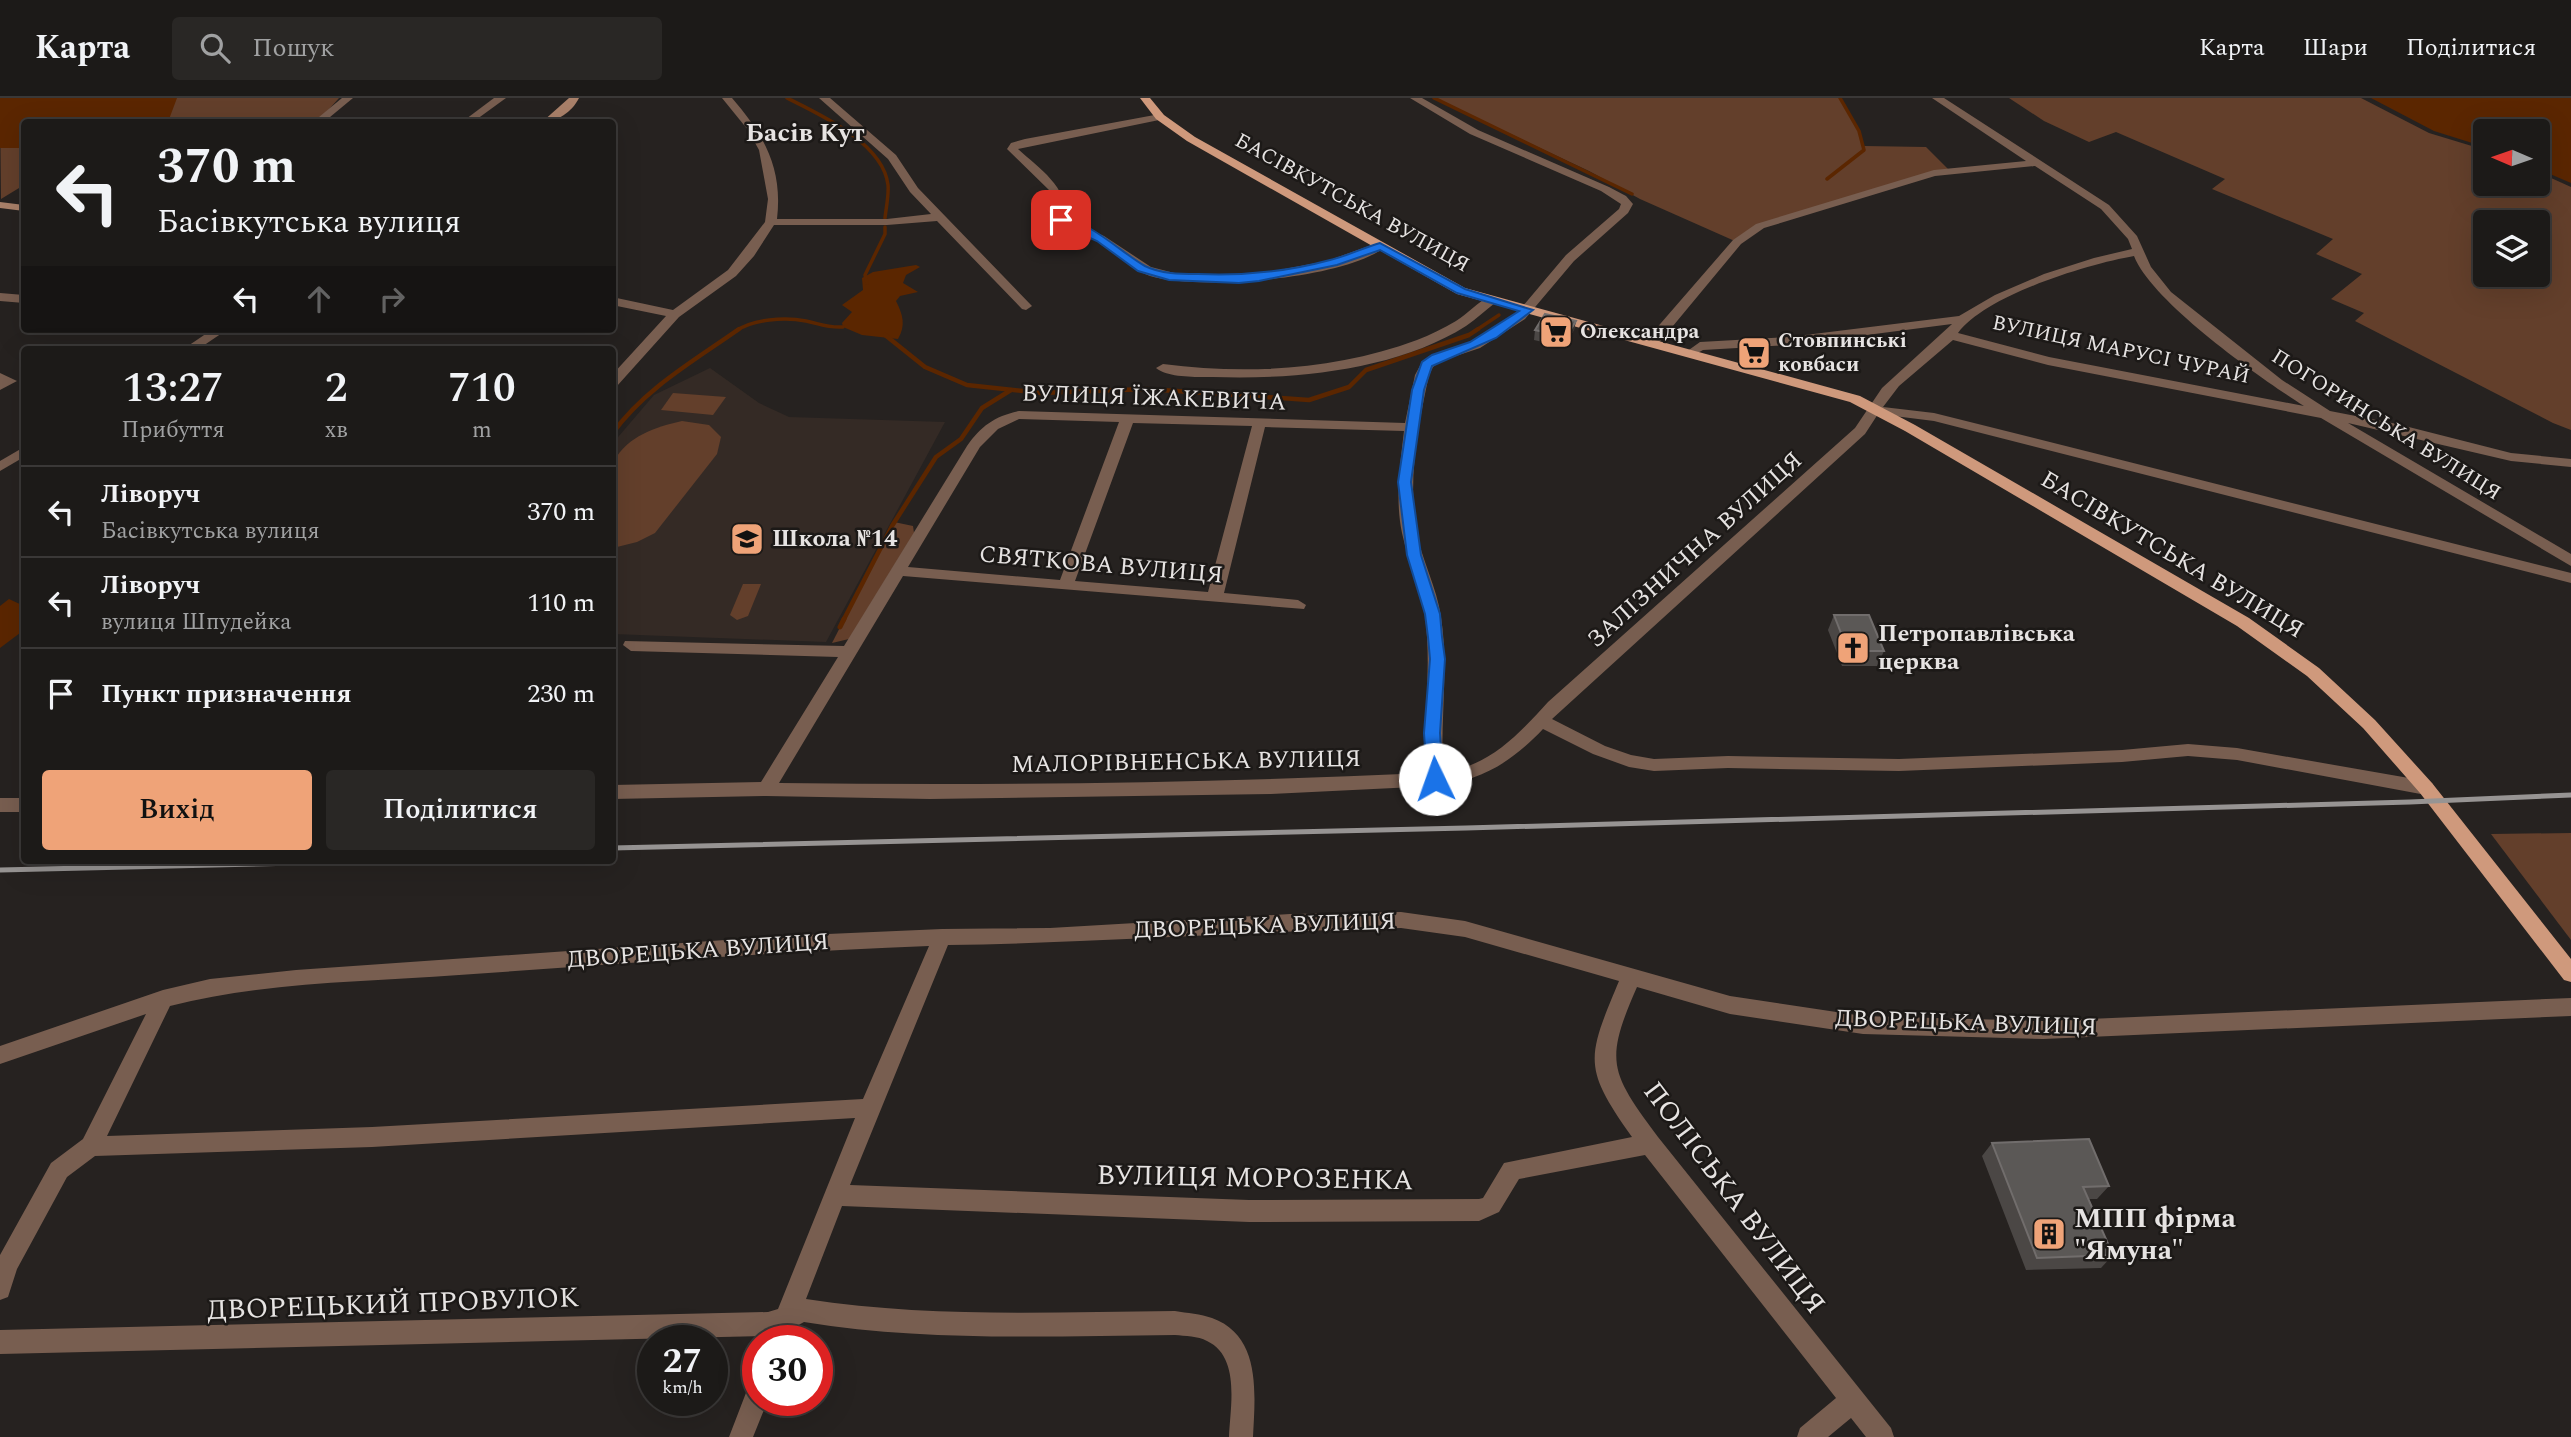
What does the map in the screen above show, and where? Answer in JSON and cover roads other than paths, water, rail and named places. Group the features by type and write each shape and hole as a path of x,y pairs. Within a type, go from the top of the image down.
{"main road":[{"name":"БАСІВКУТСЬКА ВУЛИЦЯ","path":"1145,98 1160,117 1191,139 1461,291 1653,341 1855,399 2200,596 2278,645 2342,696 2426,788 2571,974"}],"street":[{"path":"322,119 348,98"},
{"path":"471,119 501,98"},
{"path":"551,119 571,104 574,98"},
{"path":"616,379 675,314 732,273 750,253 771,222 774,199 764,150 754,129 727,98"},
{"path":"824,98 892,157 914,190 1026,306"},
{"path":"1415,98 1474,132 1605,189 1622,198 1627,204 1624,211 1570,258 1528,310 1475,345 1436,358 1427,365 1418,390 1405,482 1409,531 1433,614 1437,659 1432,733 1435,779"},
{"name":"ПОГОРИНСЬКА ВУЛИЦЯ","path":"1937,98 2111,213 2133,238 2154,280 2183,310 2277,383 2571,561"},
{"path":"1160,117 1025,142 1012,149 1055,190 1061,204 1061,220 1101,239 1136,265 1154,273 1185,278 1259,277 1333,263 1380,246"},
{"path":"1653,341 1737,242 1760,226 1934,173 2034,163"},
{"path":"0,205 21,208"},
{"path":"771,222 887,222 941,218"},
{"name":"ЗАЛІЗНИЧНА ВУЛИЦЯ","path":"1435,779 1457,778 1496,763 1860,431 1877,410 1885,393 1950,335 1962,319 1989,303 2057,274 2113,254 2138,252"},
{"path":"0,297 21,299"},
{"path":"1163,368 1262,374 1338,367 1452,329 1491,300"},
{"path":"616,302 675,314"},
{"name":"ЗАЛІЗНИЧНА ВУЛИЦЯ","path":"1692,352 1700,346 1789,341 1962,319"},
{"path":"194,346 216,333"},
{"name":"ВУЛИЦЯ МАРУСІ ЧУРАЙ","path":"1950,335 2048,361 2396,428 2511,457 2571,463"},
{"path":"0,377 10,381 0,386"},
{"name":"БАСІВКУТСЬКА ВУЛИЦЯ","path":"1877,410 1934,417 2355,526 2571,578"},
{"name":"ВУЛИЦЯ ЇЖАКЕВИЧА","path":"766,789 974,446 990,426 1002,418 1018,415 1411,427"},
{"path":"1066,584 1127,420"},
{"path":"1215,597 1259,424"},
{"path":"0,467 21,454"},
{"name":"СВЯТКОВА ВУЛИЦЯ","path":"899,571 1298,605"},
{"path":"631,645 850,652"},
{"path":"1541,721 1599,750 1629,761 1654,765 1728,762 1899,765 2122,756 2188,750 2237,754 2426,788"},
{"name":"МАЛОРІВНЕНСЬКА ВУЛИЦЯ","path":"616,792 766,789 930,792 1271,787 1435,779"},
{"path":"0,805 21,805"},
{"name":"ДВОРЕЦЬКА ВУЛИЦЯ","path":"0,1055 163,999 210,987 296,978 782,944 942,937 1050,936 1290,922 1401,920 1465,929 1730,1005 1863,1025 2043,1030 2571,1007"},
{"path":"784,1325 870,1108 942,937"},
{"name":"ПОЛІСЬКА ВУЛИЦЯ","path":"1631,976 1605,1044 1605,1070 1626,1109 1650,1144 1882,1437"},
{"path":"0,1289 7,1265 59,1170 91,1146 163,999"},
{"path":"91,1146 372,1137 870,1108"},
{"name":"ВУЛИЦЯ МОРОЗЕНКА","path":"835,1195 1249,1211 1479,1210 1491,1205 1512,1170 1650,1144"},
{"name":"ДВОРЕЦЬКИЙ ПРОВУЛОК","path":"787,1325 802,1310 865,1320 942,1325 1175,1323 1210,1329 1230,1341 1240,1360 1241,1437"},
{"name":"ДВОРЕЦЬКИЙ ПРОВУЛОК","path":"0,1342 770,1325"},
{"path":"1809,1437 1853,1401"},
{"path":"741,1437 749,1416"}],"waterway":[{"path":"787,98 833,122 863,143 875,156 884,170 888,185 885,218"},
{"path":"1434,98 1632,194"},
{"path":"1827,179 1864,150 1859,131 1840,98"},
{"path":"867,283 865,275 885,234 885,227"},
{"path":"885,335 925,367 967,385 1041,393 1147,389 1309,400 1349,387 1366,370 1469,335 1499,315"},
{"path":"737,331 751,324 779,319 843,327"},
{"path":"616,429 655,389 737,331"},
{"path":"843,621 892,526 936,457 961,439 982,408 1011,390"},
{"path":"840,627 843,621"}],"railway":[{"path":"616,848 1466,828 2410,802 2571,795"},
{"path":"0,870 259,864"}],"place":[{"name":"Олександра","path":"1556,332"},
{"name":"Стовпинські ковбаси","path":"1754,353"},
{"name":"Школа №14","path":"747,539"},
{"name":"Петропавлівська церква","path":"1853,648"},
{"name":"МПП фірма \"Ямуна\"","path":"2049,1234"}],"district":[{"name":"Басів Кут","path":"805,133"}]}
